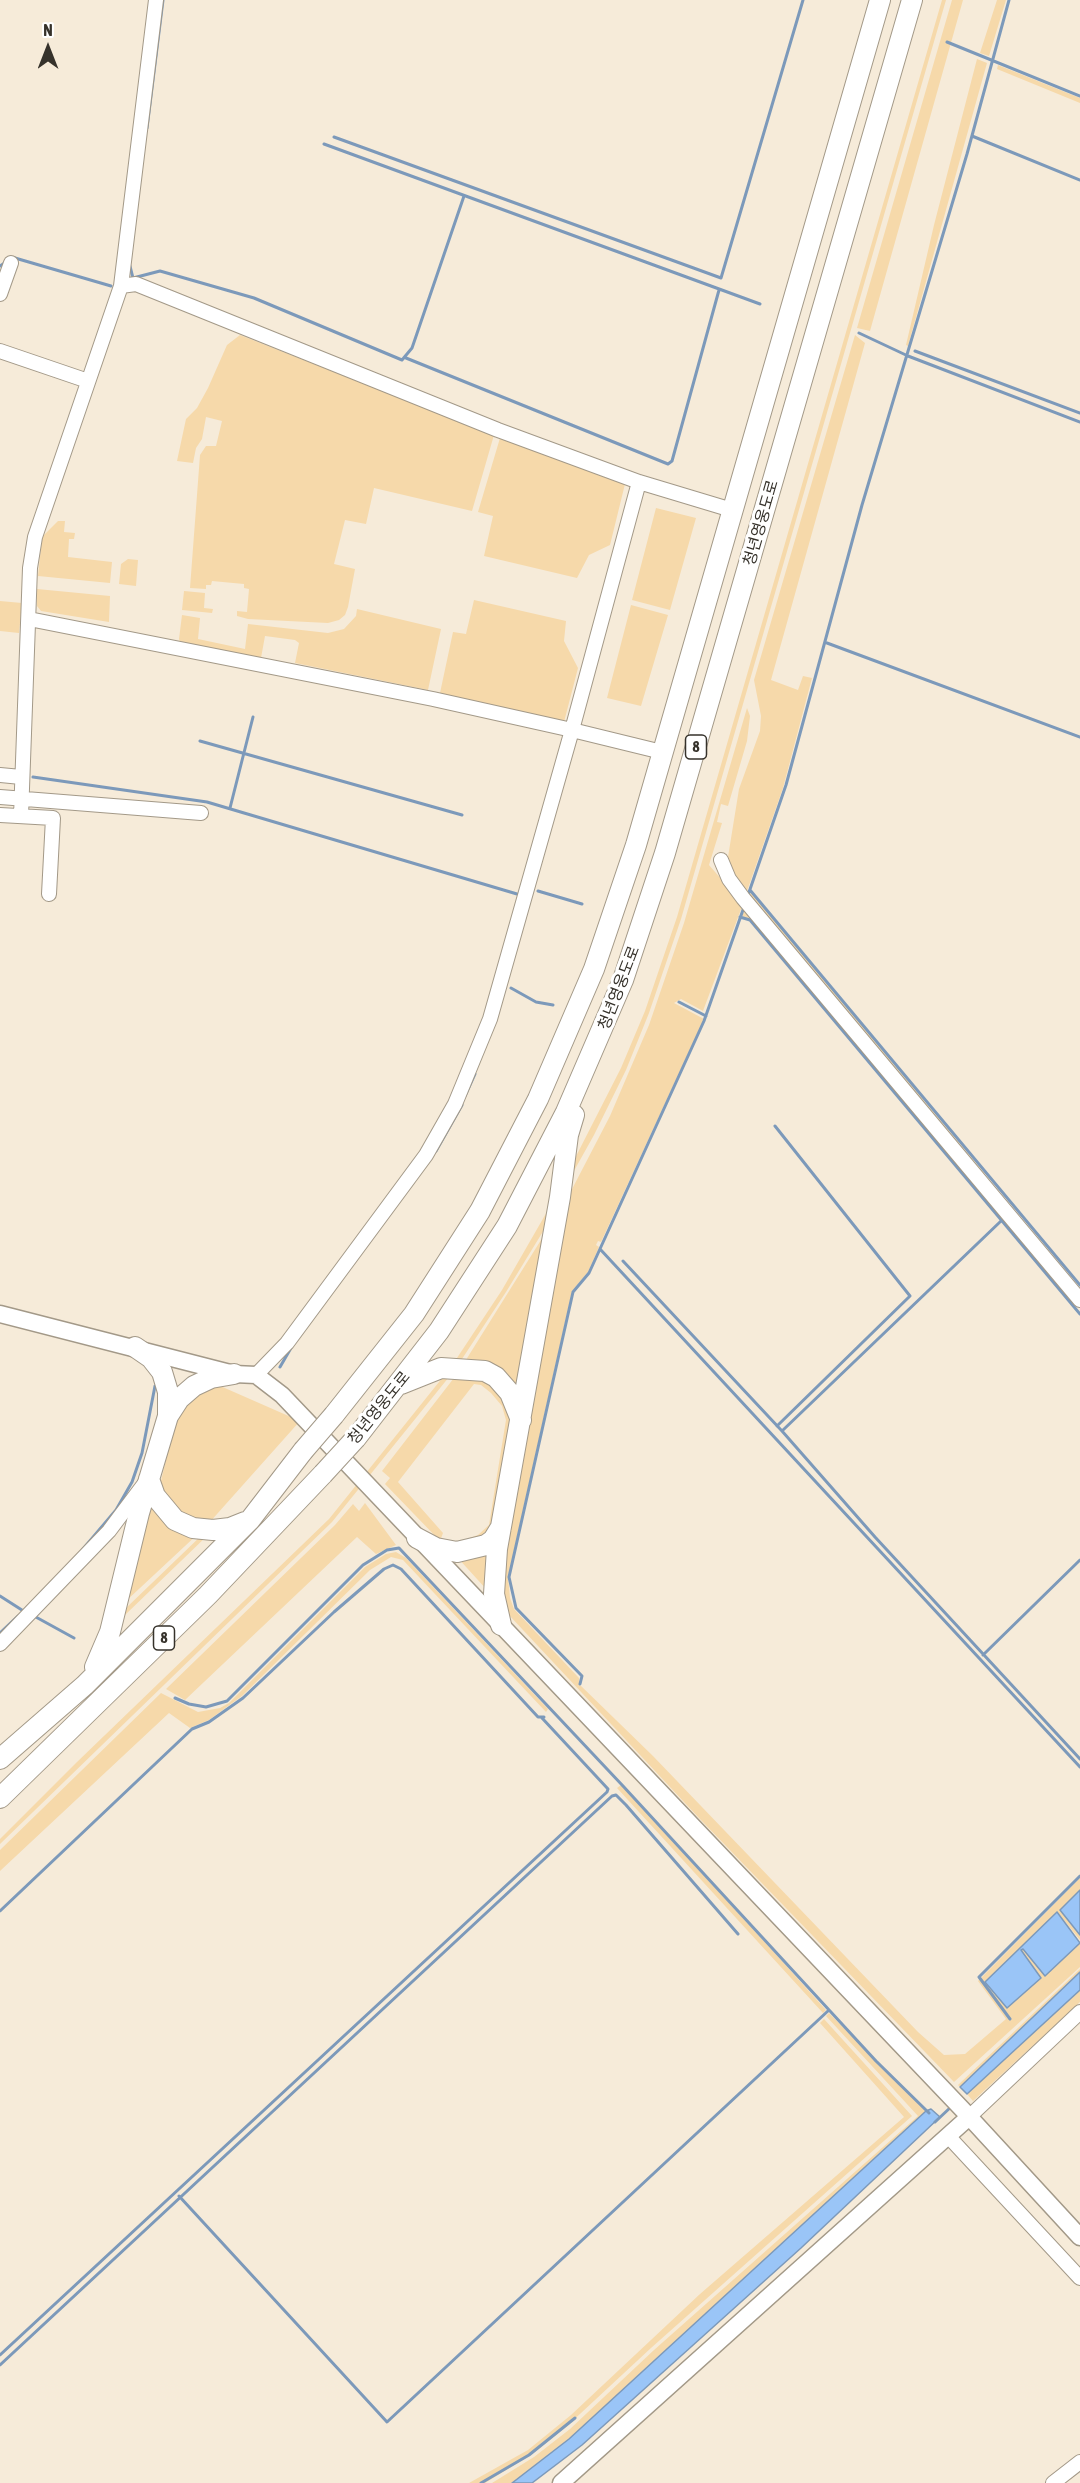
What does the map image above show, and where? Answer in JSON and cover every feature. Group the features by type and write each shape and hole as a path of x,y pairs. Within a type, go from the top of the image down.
{"highway":[{"name":"청년영웅도로","path":"0,1759 85,1685 250,1520 419,1305 480,1211 510,1157 557,1058 594,969 636,844 880,0"},
{"name":"청년영웅도로","path":"0,1798 208,1595 356,1438 445,1323 507,1226 537,1172 594,1050 623,980 665,853 912,0"},
{"path":"501,1625 494,1594 494,1576 564,1178 568,1136 594,1050"},
{"path":"135,1347 151,1358 162,1372 168,1392 168,1416"},
{"path":"400,1384 441,1368 485,1371 496,1377 510,1392 521,1420"},
{"path":"85,1685 110,1632 149,1479 168,1416 179,1399 194,1386 211,1378 234,1374"},
{"path":"149,1479 154,1496 163,1508 175,1520 193,1528 213,1530 231,1528 250,1520"},
{"path":"417,1538 446,1551 468,1550 493,1540 503,1525"}],"main road":[{"path":"0,1314 234,1374 256,1375 297,1410 966,2114 1080,2238"},
{"path":"561,2483 948,2136 966,2114"}],"street":[{"path":"21,816 30,568 35,537 121,286 156,0"},
{"path":"0,294 11,263"},
{"path":"121,286 135,284 498,430 639,482 732,510"},
{"path":"0,351 88,381"},
{"path":"256,1375 288,1343 426,1155 455,1104 490,1019 639,482"},
{"path":"29,619 422,697 662,752"},
{"path":"0,775 21,777"},
{"path":"0,797 201,813"},
{"path":"0,815 53,818 49,894"},
{"path":"721,860 729,879 743,898 1080,1300"},
{"path":"0,1644 109,1531 149,1479"},
{"path":"966,2114 1080,2012"},
{"path":"948,2136 1080,2278"},
{"path":"1053,2483 1080,2462"}],"shaded area":[{"path":"942,0 946,0 681,919 649,1013 626,1070 570,1178 569,1170 621,1068 645,1011 677,917"},
{"path":"952,0 963,0 870,331 857,328"},
{"path":"997,0 1006,0 989,56 980,53"},
{"path":"977,59 987,63 908,346 906,345 934,225"},
{"path":"998,65 1080,98 1080,103 997,69"},
{"path":"240,335 494,435 472,511 374,488 366,524 345,520 334,564 355,569 348,607 345,615 339,620 328,623 248,619 237,616 237,611 247,612 249,589 244,588 244,584 212,581 211,585 206,585 206,589 190,588 200,455 206,446 216,446 222,421 206,417 202,439 196,448 193,463 177,461 186,419 197,408 227,345"},
{"path":"855,335 865,343 771,680 798,690 803,676 812,678 783,788 746,894 728,865 728,857 739,789 760,731 761,716 754,680"},
{"path":"500,438 625,484 610,545 589,555 577,578 484,556 493,516 478,512"},
{"path":"656,508 696,518 670,610 632,600"},
{"path":"58,521 65,521 64,532 75,533 74,539 69,539 68,557 112,562 110,583 38,576 42,537"},
{"path":"128,559 138,560 136,586 119,584 121,564"},
{"path":"37,589 110,596 109,622 41,611 37,606"},
{"path":"184,591 205,593 204,608 213,609 212,613 182,610"},
{"path":"474,600 566,621 564,641 578,668 564,722 440,693 453,632 466,634"},
{"path":"0,601 22,603 19,633 0,631"},
{"path":"631,605 668,615 641,706 607,698"},
{"path":"357,609 441,629 428,690 295,663 299,643 295,640 265,636 261,658 180,642 179,639 182,615 200,618 198,639 245,649 248,624 328,633 344,629 356,616"},
{"path":"747,708 750,716 747,741 728,806 721,804 717,822 722,823 709,865 743,904 703,1011 681,999 674,1003 704,1019 601,1242 598,1241 596,1245 599,1247 588,1272 572,1291 508,1577 510,1598 514,1609 579,1678 579,1684 653,1756 918,2032 944,2055 965,2054 1006,2019 978,1981 1080,1878 1080,1890 1060,1910 1080,1935 1080,1940 1058,1913 1020,1951 1023,1949 1045,1976 1080,1943 1080,1967 954,2082 699,1818 508,1614 500,1578 570,1193 610,1116 649,1025 684,923"},
{"path":"751,892 985,1174 983,1176 749,896"},
{"path":"745,909 1000,1213 998,1215 751,919 742,916"},
{"path":"552,1203 550,1220 506,1292 460,1362 453,1364 502,1290"},
{"path":"551,1224 519,1399 464,1363"},
{"path":"457,1374 488,1380 514,1413 493,1534 456,1543 478,1535 489,1525 506,1420 502,1406 491,1393 481,1385 474,1384 398,1482 443,1533 440,1541 385,1484 390,1478 382,1471"},
{"path":"443,1377 449,1377 332,1522 0,1844 0,1839 77,1762 329,1519"},
{"path":"218,1385 300,1421 209,1523 180,1515 157,1483 161,1481 174,1426 183,1408 203,1391"},
{"path":"150,1499 200,1532 125,1602"},
{"path":"365,1503 396,1545 376,1554 357,1537 185,1700 166,1689 335,1525 353,1504 359,1511"},
{"path":"204,1533 209,1534 125,1615 125,1609"},
{"path":"490,1548 487,1590 457,1557"},
{"path":"396,1552 406,1558 548,1709 546,1712 403,1560 391,1557 370,1570 242,1696 209,1720 190,1728 169,1713 0,1871 0,1850 161,1693 198,1712 220,1708 229,1703 365,1567 386,1554"},
{"path":"621,1785 826,2010 823,2013 617,1788"},
{"path":"1080,1969 1080,1972 960,2087 958,2085"},
{"path":"1080,1990 1080,2002 973,2101 967,2094"},
{"path":"829,2013 926,2111 569,2439 512,2483 492,2483 534,2457 570,2429 654,2350 918,2116 826,2016"},
{"path":"824,2019 912,2116 651,2348 567,2426 532,2454 485,2483 469,2483 528,2450 571,2415 700,2294 904,2117 820,2023"}],"water":[{"path":"1080,1890 1080,1935 1060,1910"},
{"path":"1057,1912 1080,1943 1045,1976 1023,1949 1021,1950 1041,1978 1007,2008 985,1982"},
{"path":"1080,1972 1080,1990 967,2094 960,2087"},
{"path":"931,2109 940,2117 801,2248 582,2445 532,2483 512,2483 569,2439 926,2111"}],"waterway":[{"path":"147,128 163,0"},
{"path":"334,137 721,278 803,0"},
{"path":"747,898 786,785 862,505 967,154 1009,0"},
{"path":"947,42 1080,96"},
{"path":"972,136 1080,180"},
{"path":"324,144 760,304"},
{"path":"133,278 160,271 254,298 402,360 412,348 464,196"},
{"path":"15,258 111,286"},
{"path":"0,266 6,262"},
{"path":"130,266 133,278"},
{"path":"406,358 668,464 672,461 719,290"},
{"path":"859,333 908,356 1080,422"},
{"path":"915,351 1080,413"},
{"path":"827,643 1080,737"},
{"path":"230,808 253,717"},
{"path":"200,741 462,815"},
{"path":"33,777 207,802 517,894"},
{"path":"750,890 1080,1285"},
{"path":"538,891 582,904"},
{"path":"580,1684 582,1676 516,1608 509,1577 573,1292 589,1273 704,1021 744,907"},
{"path":"740,917 750,920 1080,1314"},
{"path":"511,988 536,1002 553,1005"},
{"path":"679,1002 706,1016"},
{"path":"465,1096 475,1074"},
{"path":"436,1151 462,1105"},
{"path":"775,1126 910,1296 777,1426"},
{"path":"782,1431 1001,1221"},
{"path":"600,1249 1080,1767"},
{"path":"623,1261 782,1431 875,1537 1080,1759"},
{"path":"280,1367 291,1348"},
{"path":"83,1549 116,1510 132,1482 142,1453 155,1386"},
{"path":"175,1698 189,1704 206,1707 227,1701 363,1565 387,1550 399,1548 623,1786 876,2061 929,2113"},
{"path":"983,1655 1080,1560"},
{"path":"0,1911 192,1729 209,1722 243,1698 334,1612 384,1569 393,1565 401,1569 538,1717 544,1717"},
{"path":"0,1596 25,1612"},
{"path":"0,1633 18,1616"},
{"path":"34,1616 74,1638"},
{"path":"0,2355 607,1792 608,1789 542,1718"},
{"path":"0,2365 612,1796 616,1795 626,1805 738,1934"},
{"path":"1010,2019 979,1977 1080,1876"},
{"path":"179,2196 387,2422 829,2010"},
{"path":"935,2122 952,2106"},
{"path":"481,2483 529,2455 575,2418"}]}
